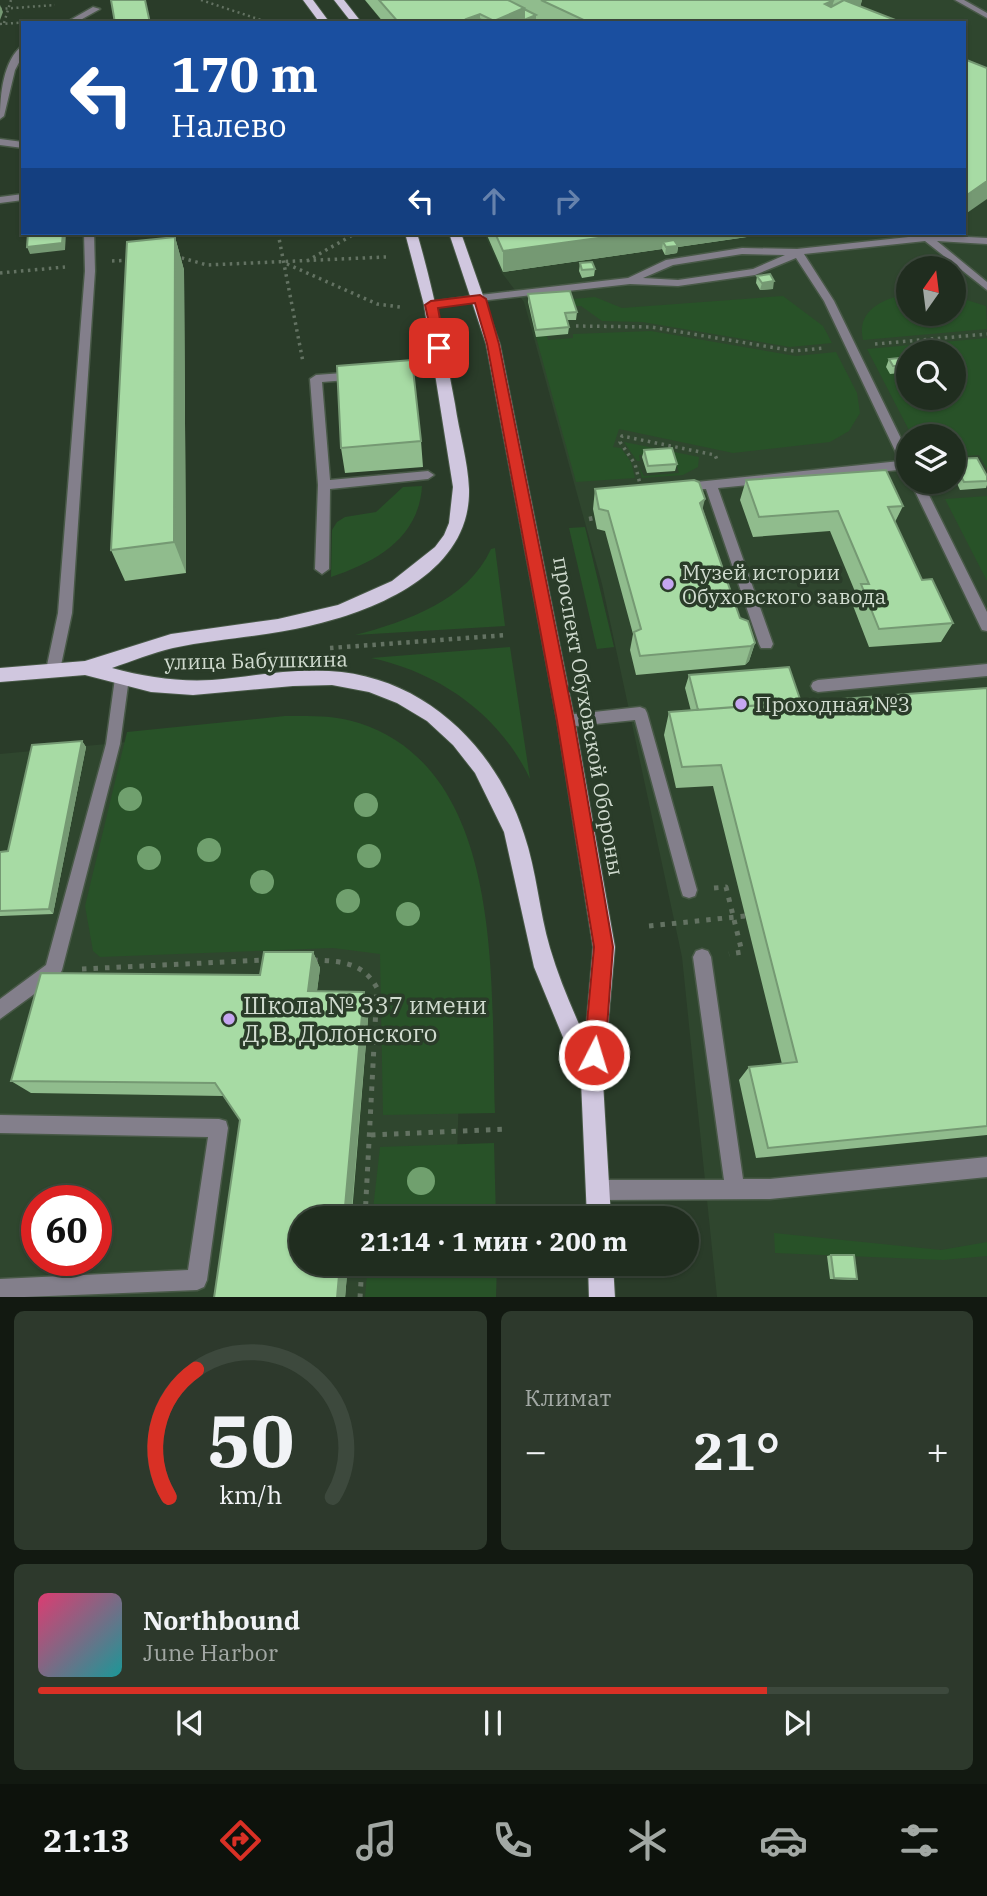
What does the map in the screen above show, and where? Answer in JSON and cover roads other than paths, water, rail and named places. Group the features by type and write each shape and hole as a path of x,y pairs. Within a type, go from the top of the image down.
{"main road":[{"path":"308,0 324,21"},
{"path":"339,0 355,21"},
{"path":"412,235 431,305 443,368"},
{"name":"проспект Обуховской Обороны","path":"456,235 480,299 495,354 566,721 604,947 592,1082 599,1206"},
{"name":"улица Бабушкина","path":"0,674 85,668 180,639 275,628 325,617 372,599 411,577 437,556 453,535 460,512 461,487 443,368"},
{"name":"улица Бабушкина","path":"85,668 174,688 327,678 354,680 380,686 404,697 447,726 488,773 505,804 524,866 540,951 592,1082"},
{"path":"601,1276 602,1297"}],"street":[{"path":"959,0 987,16"},
{"path":"73,21 95,4"},
{"path":"0,116 11,70 21,51"},
{"path":"0,142 21,145"},
{"path":"1,203 21,198"},
{"path":"53,670 65,612 90,265 89,235"},
{"path":"630,281 670,262 742,251 797,253 924,236 987,241"},
{"path":"924,236 987,287"},
{"path":"431,305 630,281 678,283 755,272 797,253"},
{"path":"797,253 829,302 896,440"},
{"path":"322,569 324,485 316,379 443,368"},
{"path":"642,491 896,466"},
{"path":"324,485 428,475"},
{"path":"710,484 766,644"},
{"path":"922,494 987,626"},
{"path":"818,686 987,670"},
{"path":"0,1010 53,970 113,744 122,678"},
{"path":"566,721 640,713 689,890"},
{"path":"702,957 735,1189"},
{"path":"0,1124 219,1128 197,1280 0,1289"},
{"path":"598,1190 770,1189 987,1167"}],"place":[{"name":"Музей истории Обуховского завода","path":"668,584"},
{"name":"Проходная №3","path":"741,704"},
{"name":"Школа № 337 имени Д. В. Долонского","path":"229,1019"}]}
